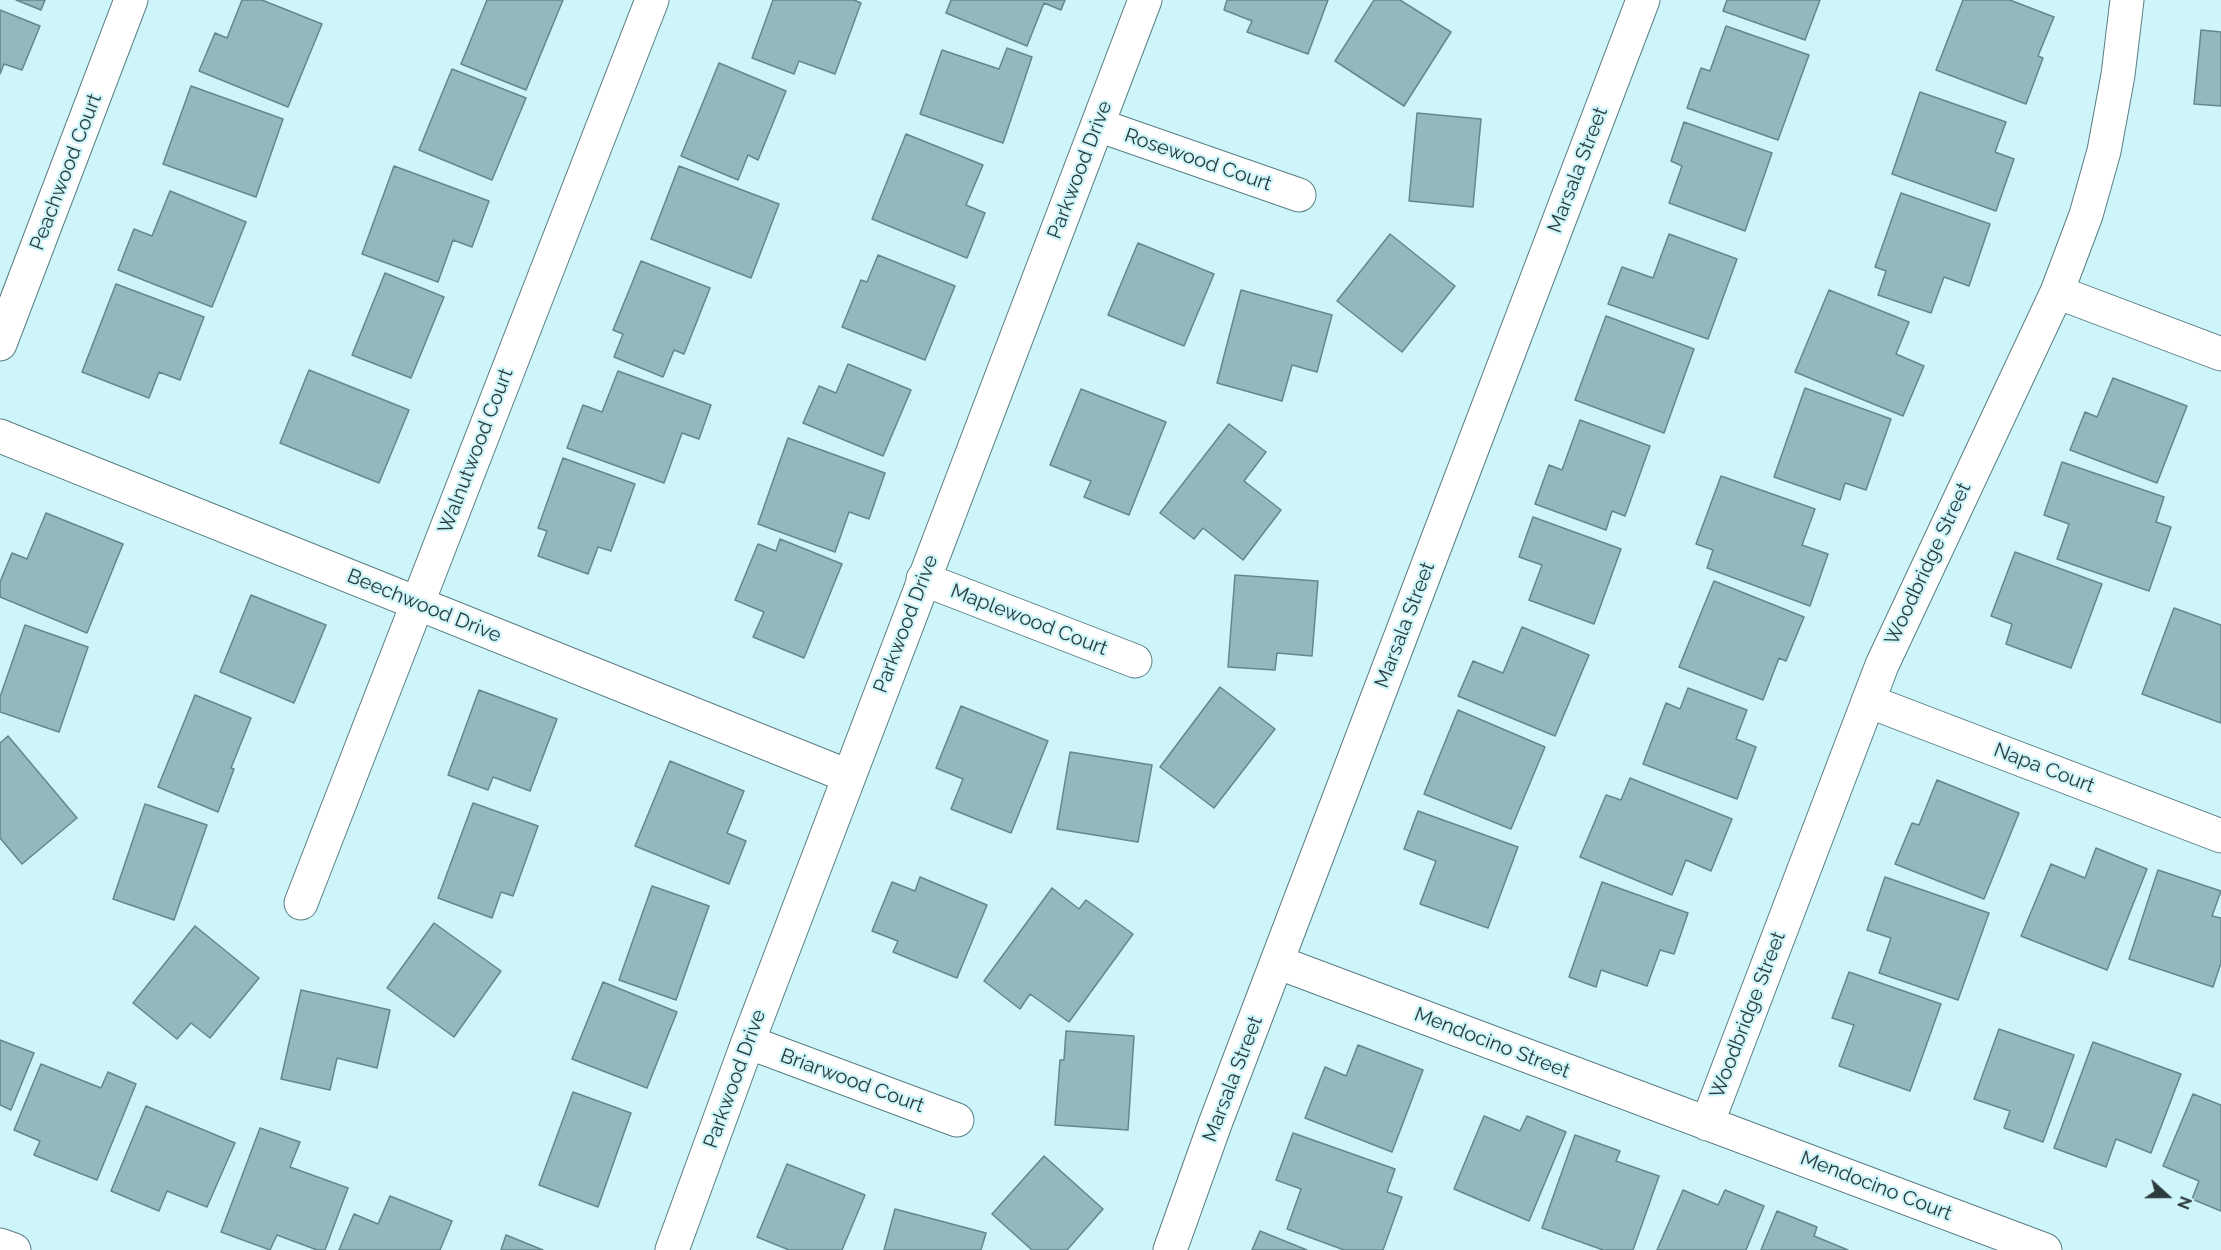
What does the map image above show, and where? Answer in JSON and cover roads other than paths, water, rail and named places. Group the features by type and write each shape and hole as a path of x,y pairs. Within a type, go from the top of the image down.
{"street":[{"name":"Peachwood Court","path":"0,344 131,0"},
{"name":"Walnutwood Court","path":"301,903 652,0"},
{"name":"Parkwood Drive","path":"672,1250 848,776 1145,0"},
{"name":"Marsala Street","path":"1170,1250 1277,962 1643,0"},
{"name":"Woodbridge Street","path":"1707,1124 1868,701 1924,570 2057,292 2086,215 2104,151 2118,75 2127,0"},
{"name":"Rosewood Court","path":"1098,125 1299,195"},
{"path":"2057,292 2221,354"},
{"name":"Beechwood Drive","path":"0,436 848,776"},
{"name":"Maplewood Court","path":"923,579 1135,661"},
{"name":"Napa Court","path":"1868,701 2221,836"},
{"name":"Mendocino Street","path":"1277,962 1707,1124"},
{"name":"Briarwood Court","path":"748,1042 957,1120"},
{"name":"Mendocino Court","path":"1707,1124 2045,1250"},
{"path":"0,1245 14,1250"}]}
